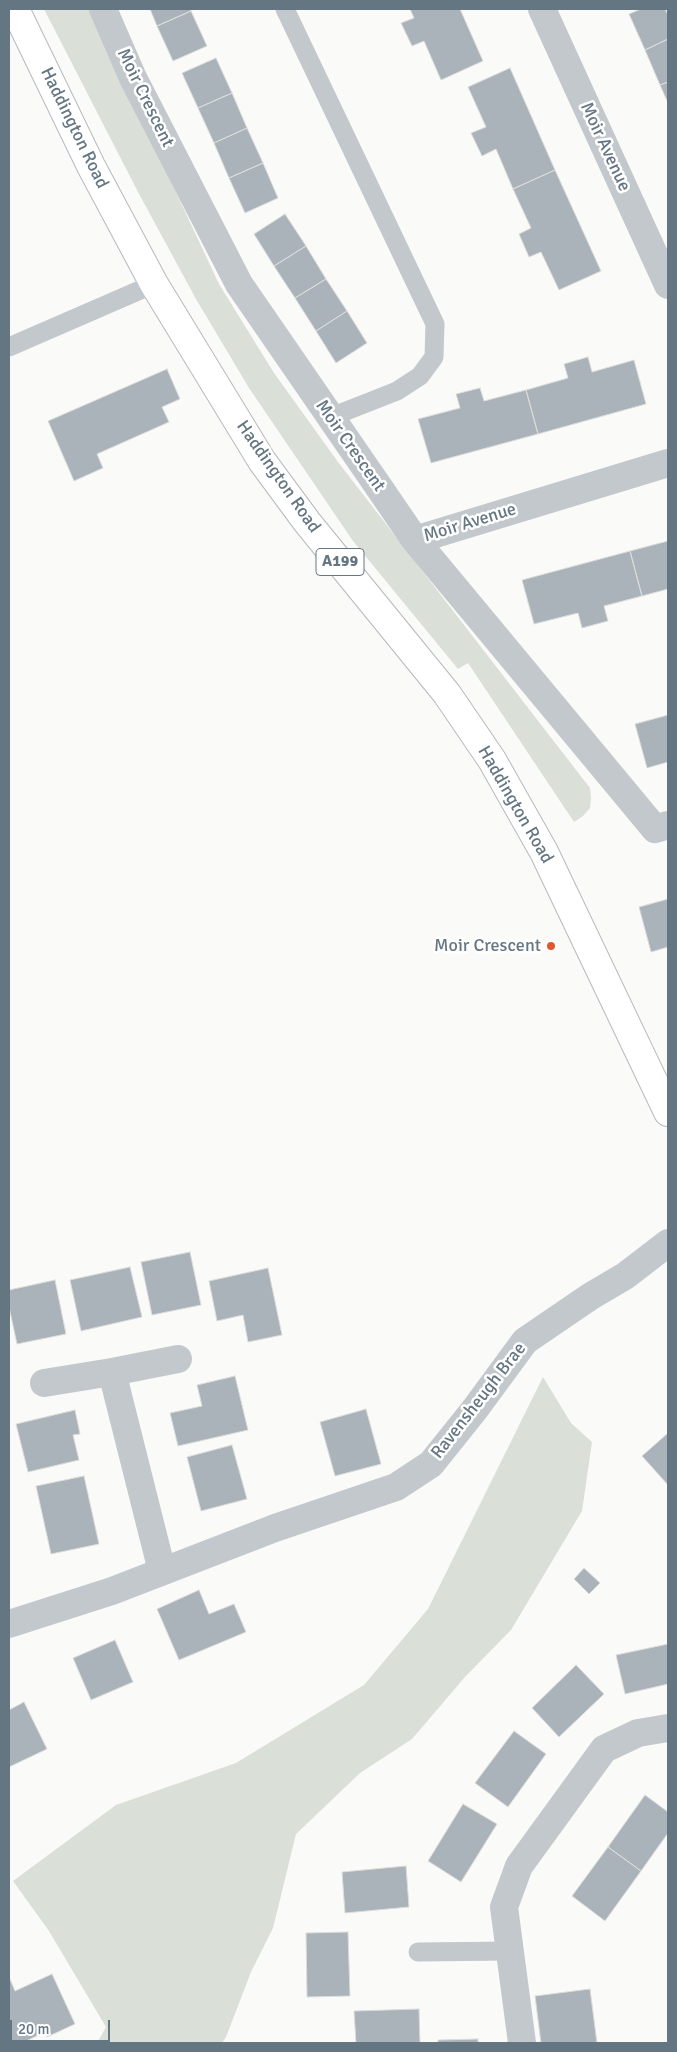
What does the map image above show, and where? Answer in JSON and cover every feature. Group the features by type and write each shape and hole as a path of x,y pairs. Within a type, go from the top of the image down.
{"main road":[{"name":"Haddington Road","path":"15,9 91,166 154,284 262,461 307,522 446,694 492,760 544,852 668,1112"}],"street":[{"name":"Moir Crescent","path":"103,9 133,78 239,284 415,540 655,829 668,825"},
{"name":"Moir Avenue","path":"542,9 668,284"},
{"name":"Moir Avenue","path":"415,540 668,464"},
{"name":"Ravensheugh Brae","path":"9,1624 112,1590 275,1528 396,1487 431,1464 475,1409 525,1341 625,1276 668,1243"},
{"path":"44,1383 178,1359"},
{"path":"112,1372 162,1571"},
{"path":"522,2043 504,1907 519,1866 604,1749 638,1733 668,1728"}],"lane":[{"path":"285,9 435,324 434,357 420,376 397,391 331,417"},
{"path":"9,347 154,284"},
{"path":"418,1952 510,1951"}],"shaded area":[{"path":"44,9 90,9 219,284 274,373 338,462 590,788 590,808 574,822 468,663 458,669 353,541 249,388 196,299 138,192"},
{"path":"543,1377 571,1423 592,1442 582,1511 511,1630 465,1677 412,1739 360,1773 296,1834 273,1928 251,1972 222,2043 97,2043 106,2027 49,1931 13,1881 116,1805 236,1763 364,1685 428,1609"}],"building":[{"path":"150,9 190,9 191,11 157,26"},
{"path":"410,9 460,9 483,61 441,80 424,41 412,46 401,23 414,18"},
{"path":"641,9 665,9 668,15 668,39 645,50 629,14"},
{"path":"191,11 207,46 173,61 157,26"},
{"path":"668,39 668,82 660,85 645,50"},
{"path":"216,58 232,93 198,108 182,73"},
{"path":"510,68 555,170 513,189 496,149 482,156 471,133 486,127 468,87"},
{"path":"668,82 668,103 660,85"},
{"path":"232,93 247,128 214,143 198,108"},
{"path":"247,128 263,163 229,178 214,143"},
{"path":"263,163 278,198 245,213 229,178"},
{"path":"555,170 601,271 559,290 541,252 529,257 519,234 531,228 513,189"},
{"path":"285,214 306,246 274,266 254,234"},
{"path":"306,246 326,279 295,298 274,266"},
{"path":"326,279 347,311 316,331 295,298"},
{"path":"347,311 367,343 336,363 316,331"},
{"path":"588,357 592,372 634,360 646,404 538,434 526,390 568,378 564,364"},
{"path":"167,369 180,399 162,407 169,422 97,454 103,468 74,481 48,421"},
{"path":"480,388 484,401 526,390 538,434 431,463 418,419 460,408 456,394"},
{"path":"668,541 668,589 642,596 630,551"},
{"path":"630,551 642,596 604,606 608,621 582,628 578,613 534,624 522,580"},
{"path":"668,715 668,762 647,768 635,724"},
{"path":"668,899 668,947 651,952 639,907"},
{"path":"190,1252 201,1305 152,1315 141,1262"},
{"path":"130,1267 142,1317 81,1331 70,1280"},
{"path":"268,1268 282,1335 248,1342 243,1315 217,1321 209,1281"},
{"path":"55,1280 66,1334 17,1344 9,1307 9,1290"},
{"path":"235,1376 248,1430 178,1446 170,1413 202,1406 197,1385"},
{"path":"366,1409 381,1464 335,1476 320,1422"},
{"path":"75,1410 80,1434 73,1435 79,1460 28,1472 16,1424"},
{"path":"668,1433 668,1485 642,1456"},
{"path":"232,1445 247,1499 201,1511 187,1457"},
{"path":"84,1476 99,1544 51,1554 36,1486"},
{"path":"584,1568 600,1583 589,1594 574,1579"},
{"path":"199,1590 209,1614 234,1604 246,1632 179,1660 157,1609"},
{"path":"115,1640 133,1682 91,1700 73,1658"},
{"path":"668,1644 668,1684 625,1694 616,1655"},
{"path":"576,1665 604,1694 559,1737 532,1708"},
{"path":"24,1702 47,1749 9,1767 9,1710"},
{"path":"514,1731 546,1754 508,1807 475,1783"},
{"path":"645,1795 668,1812 668,1833 641,1871 608,1847"},
{"path":"463,1804 497,1824 461,1882 428,1861"},
{"path":"608,1847 641,1871 605,1921 572,1896"},
{"path":"406,1866 409,1907 345,1913 342,1872"},
{"path":"348,1932 350,1996 307,1997 306,1933"},
{"path":"52,1974 75,2024 47,2037 45,2032 22,2043 9,2043 9,1977 15,1991"},
{"path":"590,1989 597,2043 541,2043 535,1996"},
{"path":"419,2009 420,2043 356,2043 354,2011"},
{"path":"478,2039 478,2043 438,2043 438,2040"}],"place":[{"name":"Moir Crescent","path":"551,946"}]}
